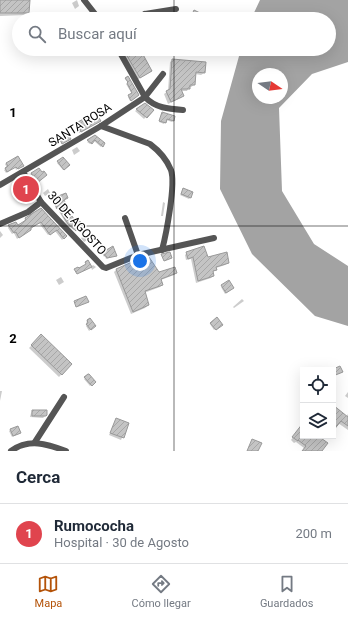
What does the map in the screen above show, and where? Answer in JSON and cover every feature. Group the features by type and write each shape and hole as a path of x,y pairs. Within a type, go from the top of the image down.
{"street":[{"path":"84,0 93,12"},
{"path":"157,12 176,9"},
{"path":"122,56 145,97 150,102 160,107 183,110"},
{"name":"SANTA ROSA","path":"0,185 101,126 145,97 163,74"},
{"path":"101,126 155,147 171,171 170,205 162,250"},
{"name":"30 DE AGOSTO","path":"23,172 41,202 103,268 138,255"},
{"path":"0,224 28,212 41,202"},
{"path":"125,218 138,255 214,238"},
{"path":"35,442 64,397"},
{"path":"11,451 23,444 35,442 66,451"}],"shaded area":[{"path":"260,0 348,0 348,62 312,74 288,99 288,68 252,68 252,104 283,104 279,108 282,191 314,244 348,266 348,326 315,316 252,254 220,189 221,121 239,56 336,56 336,12 254,12"}],"building":[{"path":"0,0 30,0 29,12 0,13"},
{"path":"127,56 144,56 152,71 140,78"},
{"path":"172,59 206,62 205,73 196,72 195,85 190,85 190,89 181,89 184,96 171,102 166,91 170,89"},
{"path":"128,76 139,95 131,101 128,95 132,93 125,78"},
{"path":"145,103 154,110 147,118 136,109"},
{"path":"162,112 175,116 174,121 167,119 166,123 159,121"},
{"path":"91,115 94,121 99,118 101,121 81,132 76,123"},
{"path":"68,134 71,139 62,144 59,138"},
{"path":"95,135 105,143 103,147 95,140 92,144 87,140"},
{"path":"18,156 24,166 18,169 16,167 7,172 5,168 8,166 6,163"},
{"path":"63,157 70,165 64,170 57,161"},
{"path":"39,168 47,175 37,183 31,173"},
{"path":"183,188 193,192 191,198 181,194"},
{"path":"66,193 68,198 64,200 66,204 64,205 77,224 80,221 83,225 76,231 68,224 58,208 57,209 53,198"},
{"path":"41,208 67,236 64,239 57,230 50,235 41,222 19,238 16,232 14,233 8,225 16,222 18,225 26,220 25,218"},
{"path":"113,246 117,256 107,258 103,252"},
{"path":"204,246 208,257 227,252 229,263 216,267 217,270 213,271 214,276 198,281 193,257 188,259 186,252"},
{"path":"170,252 172,258 164,261 161,254"},
{"path":"149,257 159,272 175,267 177,273 161,279 163,285 145,291 149,305 133,312 116,269 139,259"},
{"path":"88,260 92,267 77,274 74,269 86,264 85,262"},
{"path":"229,280 234,288 226,293 221,285"},
{"path":"86,296 89,302 76,307 74,301"},
{"path":"217,317 223,325 216,330 210,323"},
{"path":"90,318 96,326 91,330 86,324 88,323 87,320"},
{"path":"41,334 72,364 62,375 31,345"},
{"path":"340,366 343,372 336,375 336,368"},
{"path":"88,374 96,382 92,386 84,377"},
{"path":"336,407 348,417 348,426 341,421 336,427"},
{"path":"32,410 47,410 47,415 32,416"},
{"path":"116,418 129,423 124,438 110,433"},
{"path":"18,426 21,433 13,436 10,429"},
{"path":"300,427 300,439 322,439 328,443 322,451 302,451 306,446 292,437"},
{"path":"252,439 262,443 258,451 247,451"}],"place":[{"name":"Rumococha","path":"26,189"}]}
